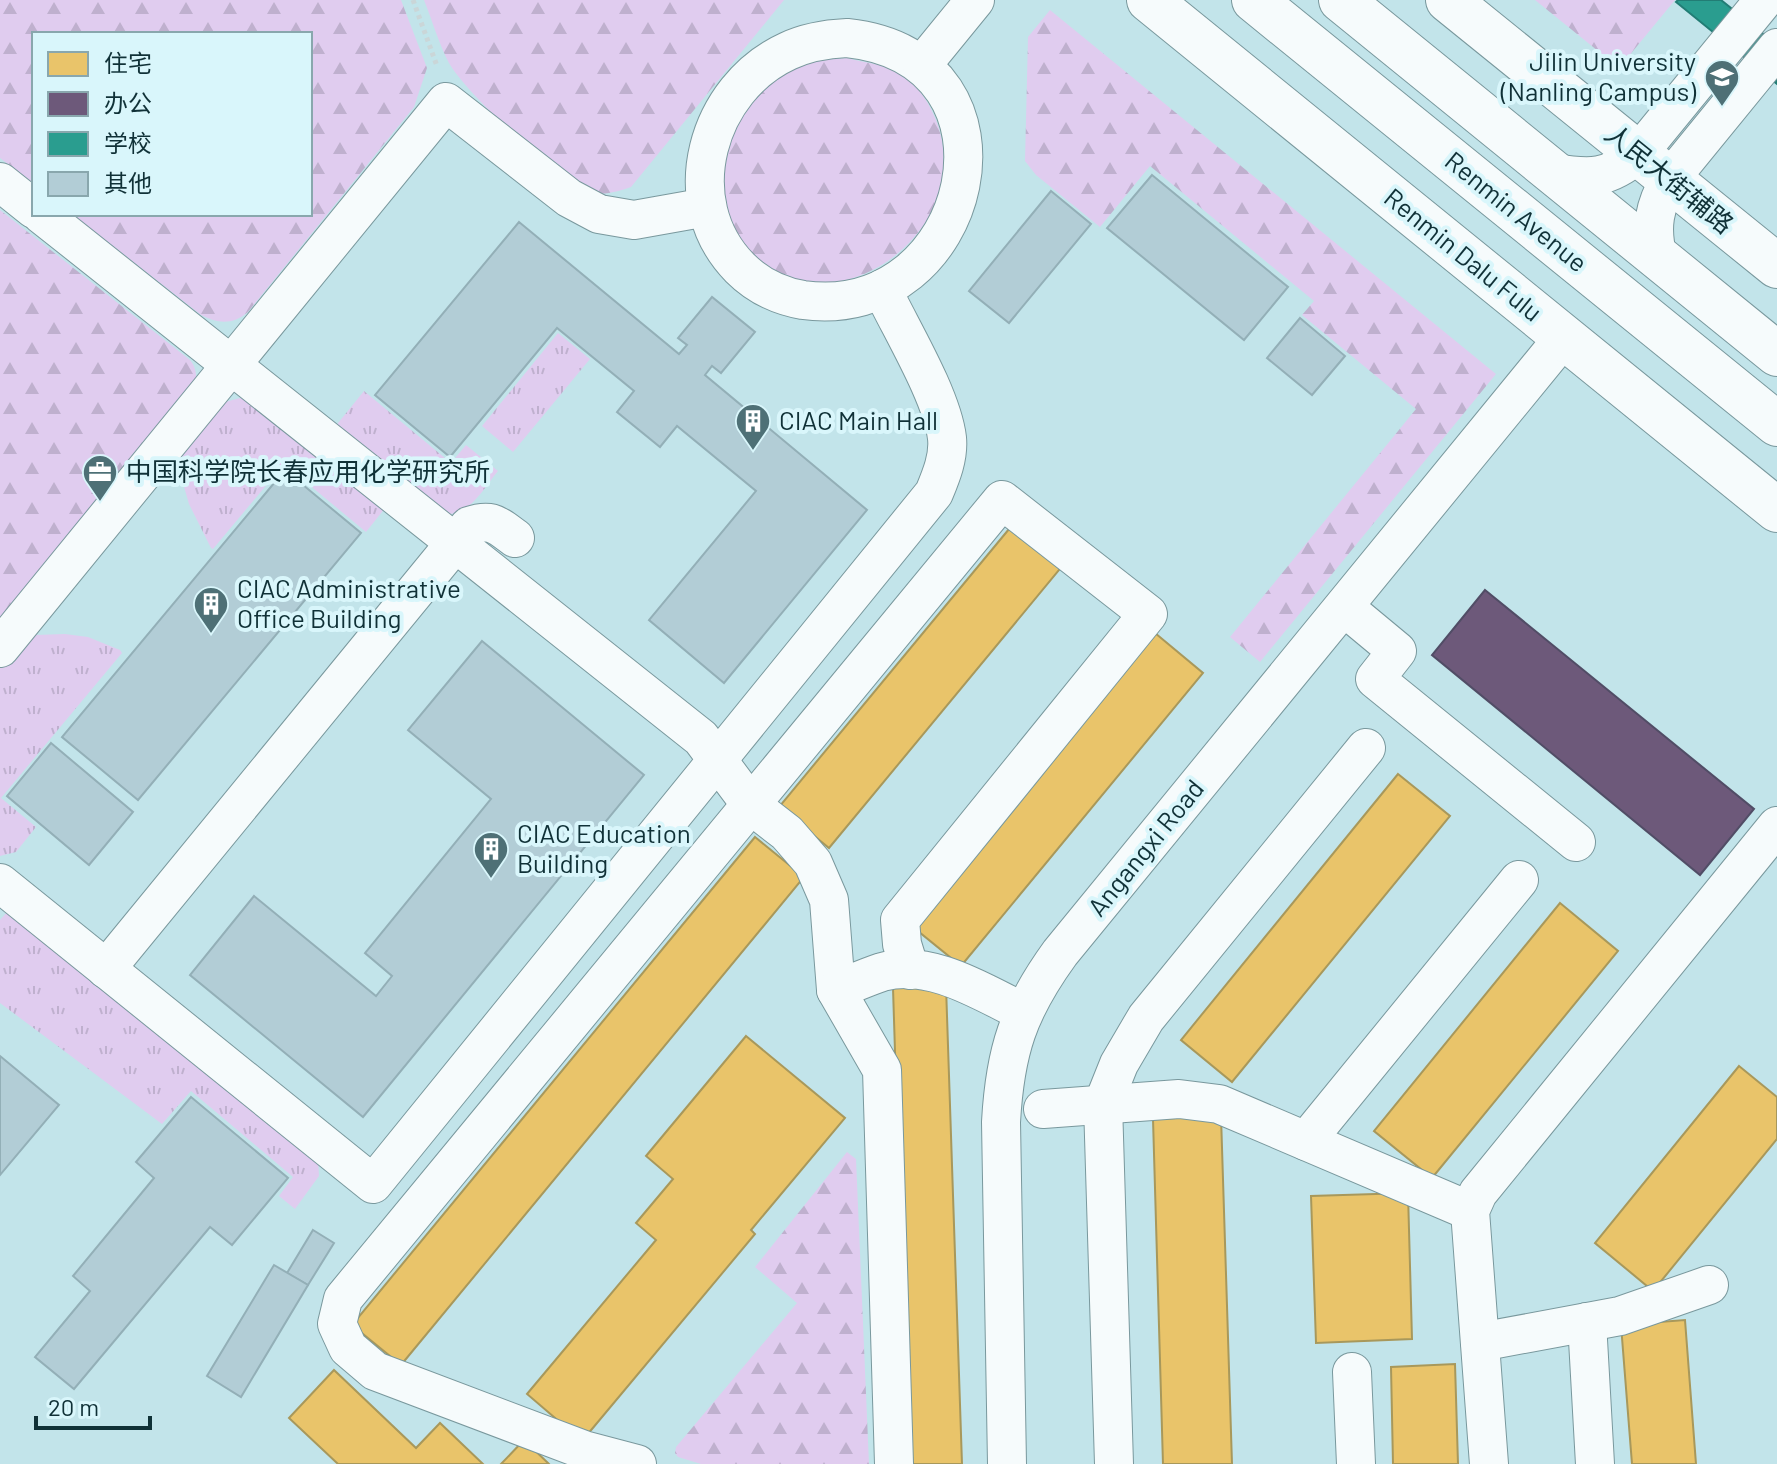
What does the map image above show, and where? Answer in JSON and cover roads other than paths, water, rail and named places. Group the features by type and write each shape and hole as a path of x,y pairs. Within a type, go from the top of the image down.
{"main road":[{"name":"Renmin Dalu Fulu","path":"1149,0 1777,510"},
{"name":"Renmin Avenue","path":"1254,0 1777,424"},
{"name":"Renmin Avenue","path":"1341,0 1777,354"},
{"name":"人民大街辅路","path":"1448,0 1777,266"}],"street":[{"path":"922,65 975,0"},
{"path":"1658,258 1653,240 1653,218 1658,200 1654,167 1764,0"},
{"path":"847,38 887,46 922,65 936,79 956,114 964,154 964,174 953,214 943,233 916,265 882,289 842,301 791,297 764,286 747,274 727,252 712,226 707,207 705,166 716,125 737,89 769,61 807,43 847,38"},
{"path":"1554,173 1600,177 1620,170 1654,167 1777,48"},
{"path":"0,648 446,102 569,198 599,214 634,220 707,207"},
{"path":"0,182 32,207"},
{"path":"44,216 701,738 751,805 787,833 813,863 829,900 836,990 882,1070 894,1464"},
{"path":"0,883 373,1184 934,493 945,464 948,440 939,406 882,289"},
{"name":"Angangxi Road","path":"1007,1464 1001,1122 1003,1084 1011,1044 1023,1012 1060,953 1564,337"},
{"path":"637,1464 584,1450 375,1371 348,1348 337,1324 343,1299 1002,500 1148,614 900,920 902,944 910,970"},
{"path":"106,969 469,526 485,521 497,525 515,538"},
{"path":"1344,607 1397,651 1375,679 1576,842"},
{"path":"1114,1464 1103,1104 1119,1064 1146,1018 1366,748"},
{"path":"1489,1464 1470,1211 1478,1193 1777,826"},
{"path":"1306,1141 1519,880"},
{"path":"836,990 885,971 928,970 1023,1012"},
{"path":"1043,1109 1179,1099 1219,1104 1470,1211"},
{"path":"1480,1342 1620,1316 1709,1285"},
{"path":"1587,1322 1595,1464"},
{"path":"1352,1372 1356,1464"}],"place":[{"name":"Jilin University (Nanling Campus)","path":"1722,108"},
{"name":"CIAC Main Hall","path":"753,452"},
{"name":"中国科学院长春应用化学研究所","path":"100,503"},
{"name":"CIAC Administrative Office Building","path":"211,635"},
{"name":"CIAC Education Building","path":"491,880"}]}
